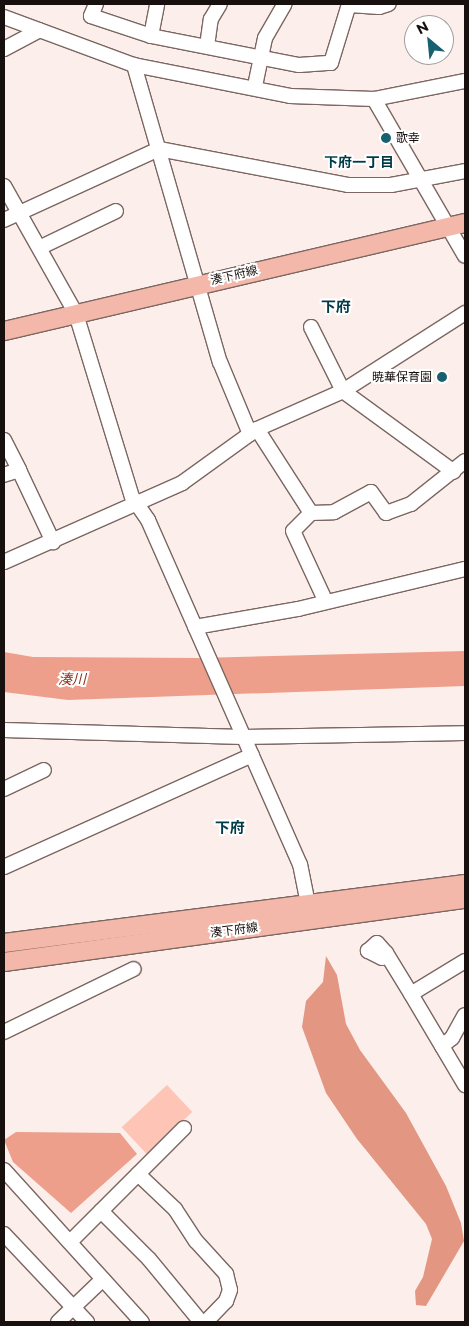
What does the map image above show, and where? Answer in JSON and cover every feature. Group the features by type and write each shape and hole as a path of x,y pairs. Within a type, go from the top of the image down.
{"main road":[{"name":"湊下府線","path":"4,332 196,284 465,223"},
{"name":"湊下府線","path":"4,944 465,884"},
{"name":"湊下府線","path":"4,962 465,899"}],"street":[{"path":"96,4 91,16 151,36 299,65 332,63 349,4 380,7 389,4"},
{"path":"151,36 156,4"},
{"path":"207,46 211,19 220,4"},
{"path":"255,86 265,38 284,4"},
{"path":"4,17 134,65 255,86 290,96 374,100 465,81"},
{"path":"4,49 39,30"},
{"path":"134,65 196,284 230,392 253,432 311,514"},
{"path":"374,100 445,227 465,256"},
{"path":"4,220 159,149 348,185 419,182 465,171"},
{"path":"4,186 41,248 76,314 136,506 148,520 225,698 300,864 308,904"},
{"path":"41,248 116,211"},
{"path":"4,562 136,506 182,483 253,432 342,391 465,313"},
{"path":"312,327 342,391 462,465 412,504 386,513 371,492 334,512 311,514 293,531 325,600"},
{"path":"4,440 53,542"},
{"path":"4,475 19,470"},
{"path":"195,628 298,609 325,600 465,569"},
{"path":"4,730 244,737 465,732"},
{"path":"4,867 252,755"},
{"path":"4,789 44,770"},
{"path":"386,953 465,1085"},
{"path":"411,994 465,961"},
{"path":"4,1032 134,968"},
{"path":"442,1046 452,1038 465,1015"},
{"path":"70,1242 184,1128"},
{"path":"4,1170 142,1322"},
{"path":"138,1174 175,1209 196,1241 226,1274 230,1290 226,1301 206,1322"},
{"path":"101,1211 149,1258 201,1322"},
{"path":"4,1234 88,1322"},
{"path":"58,1322 103,1279"}],"shaded area":[{"path":"326,956 337,975 346,1024 360,1050 406,1113 446,1186 461,1223 464,1241 426,1306 416,1305 415,1291 423,1277 432,1239 426,1224 357,1139 326,1093 302,1027 306,1001 323,982"},
{"path":"167,1085 192,1112 147,1154 122,1127"}],"water":[{"name":"湊川","path":"465,651 465,686 68,700 4,692 4,652 33,657 200,658"},
{"path":"16,1132 120,1133 137,1154 71,1213 13,1162 4,1140"}],"place":[{"name":"歌幸","path":"386,138"},
{"name":"暁華保育園","path":"442,377"}],"district":[{"name":"下府一丁目","path":"359,162"},
{"name":"下府","path":"336,307"},
{"name":"下府","path":"230,828"}]}
